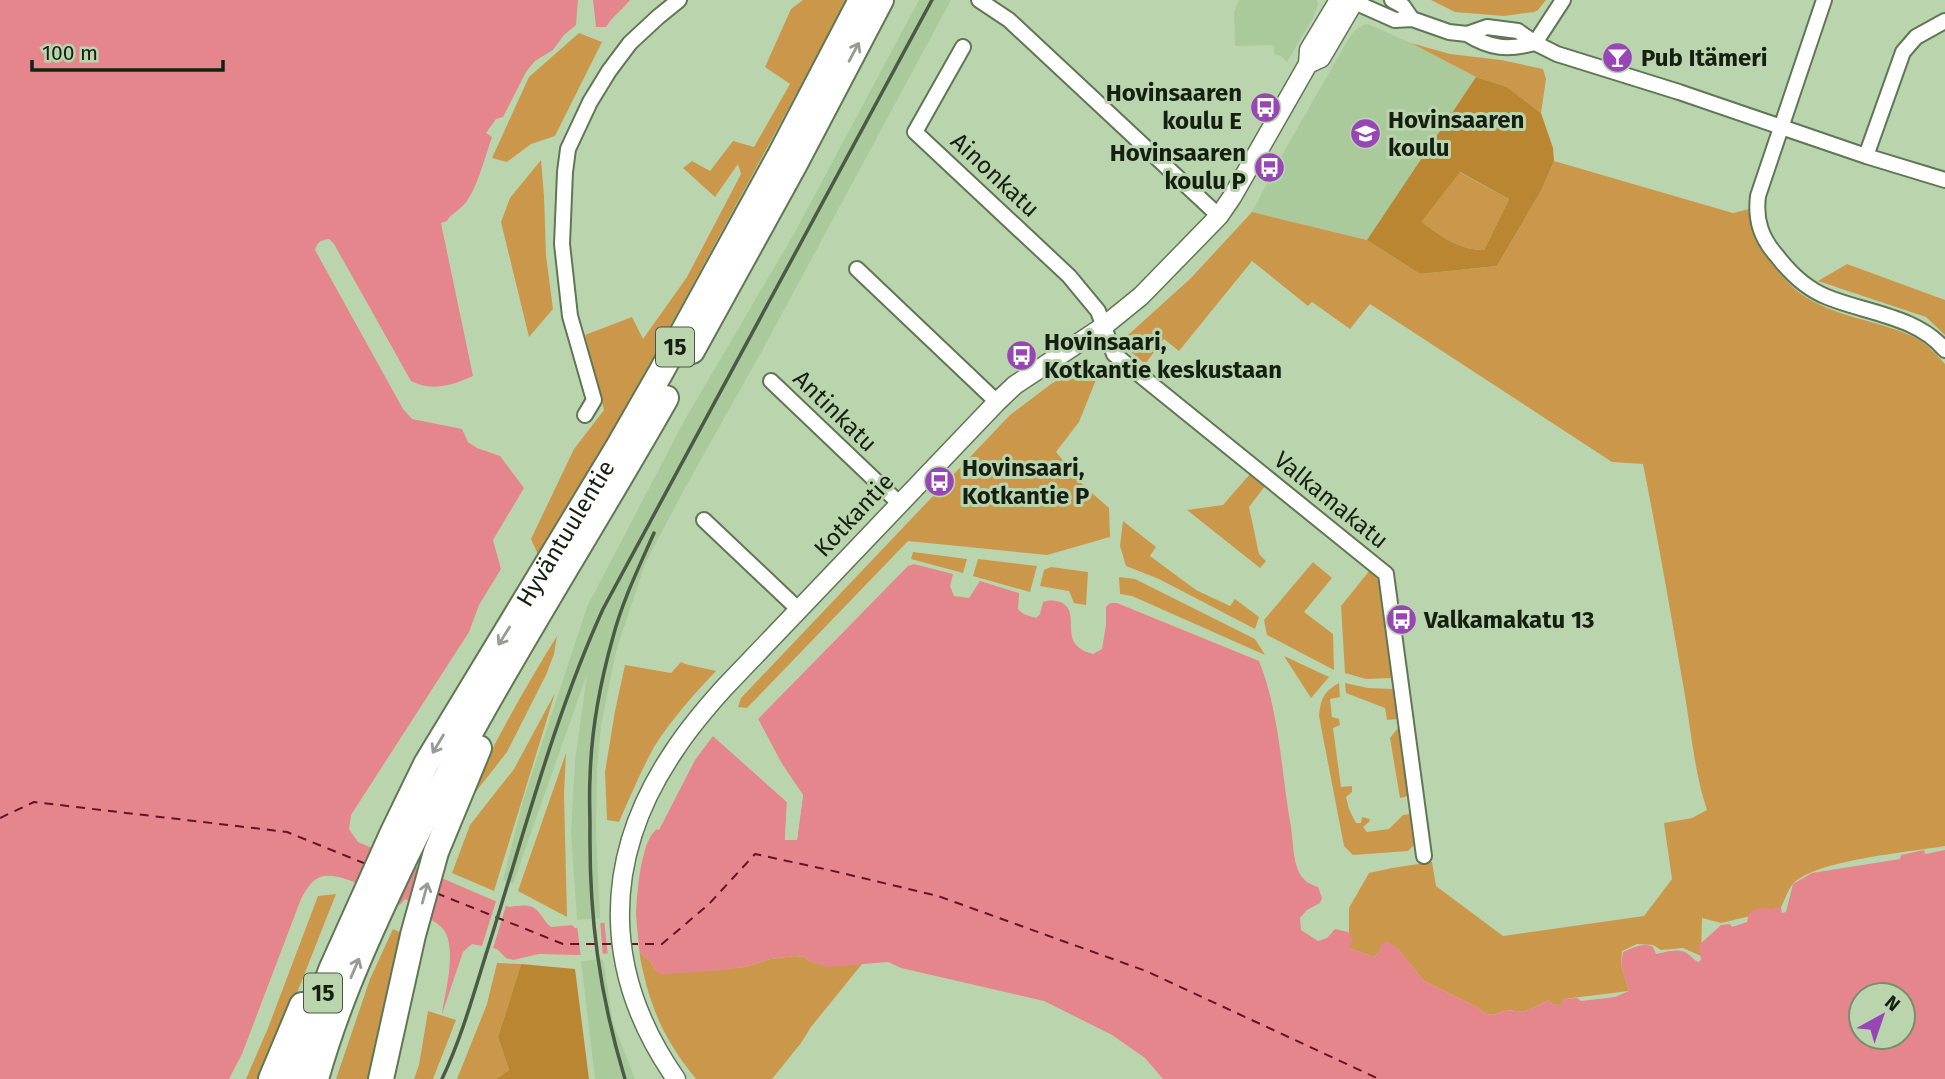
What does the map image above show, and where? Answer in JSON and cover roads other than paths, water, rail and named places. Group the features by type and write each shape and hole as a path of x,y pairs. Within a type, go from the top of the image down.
{"highway":[{"name":"Hyväntuulentie","path":"296,1079 303,1049 331,970 367,913 403,836 433,753 661,372 862,0"},
{"name":"Hyväntuulentie","path":"403,836 455,761 633,455 721,300 881,0"},
{"path":"381,1079 413,935 436,852 473,759 504,701 527,635"},
{"name":"Hyväntuulentie","path":"316,1079 347,986 367,913"},
{"path":"271,1079 318,967 367,913"}],"street":[{"path":"585,415 594,400 570,316 562,244 565,172 569,149 590,102 609,71 630,43 679,0"},
{"path":"979,0 1009,20 1219,216"},
{"path":"1350,0 1395,20 1412,19 1449,32 1467,34 1487,27 1518,31 1557,54 1945,180"},
{"name":"Kotkantie","path":"676,1079 649,1035 632,995 625,969 620,915 620,891 628,848 645,800 673,752 695,722 997,402 1016,385 1104,326 1141,296 1219,216 1308,64 1321,58 1350,0"},
{"path":"1392,0 1403,6 1412,19"},
{"path":"1535,43 1563,0"},
{"path":"1824,0 1758,196 1756,212 1767,244 1792,274 1816,291 1910,324 1932,337 1945,350"},
{"path":"1866,156 1903,52 1916,37 1945,21"},
{"name":"Ainonkatu","path":"963,47 915,132 1069,276 1098,311 1104,326"},
{"path":"857,269 997,402"},
{"name":"Valkamakatu","path":"1104,326 1114,354 1385,574 1424,856"},
{"name":"Antinkatu","path":"771,381 899,503"},
{"path":"704,520 799,610"}],"railway":[{"path":"442,1079 467,1014 569,692 603,609 932,0"},
{"path":"625,1079 608,1016 597,954 590,860 591,761 597,708 613,637 626,598 654,533"}],"place":[{"name":"Pub Itämeri","path":"1618,58"},
{"name":"Hovinsaaren koulu E","path":"1265,107"},
{"name":"Hovinsaaren koulu","path":"1365,134"},
{"name":"Hovinsaaren koulu P","path":"1269,167"},
{"name":"Hovinsaari, Kotkantie keskustaan","path":"1021,356"},
{"name":"Hovinsaari, Kotkantie P","path":"939,482"},
{"name":"Valkamakatu 13","path":"1401,620"}]}
